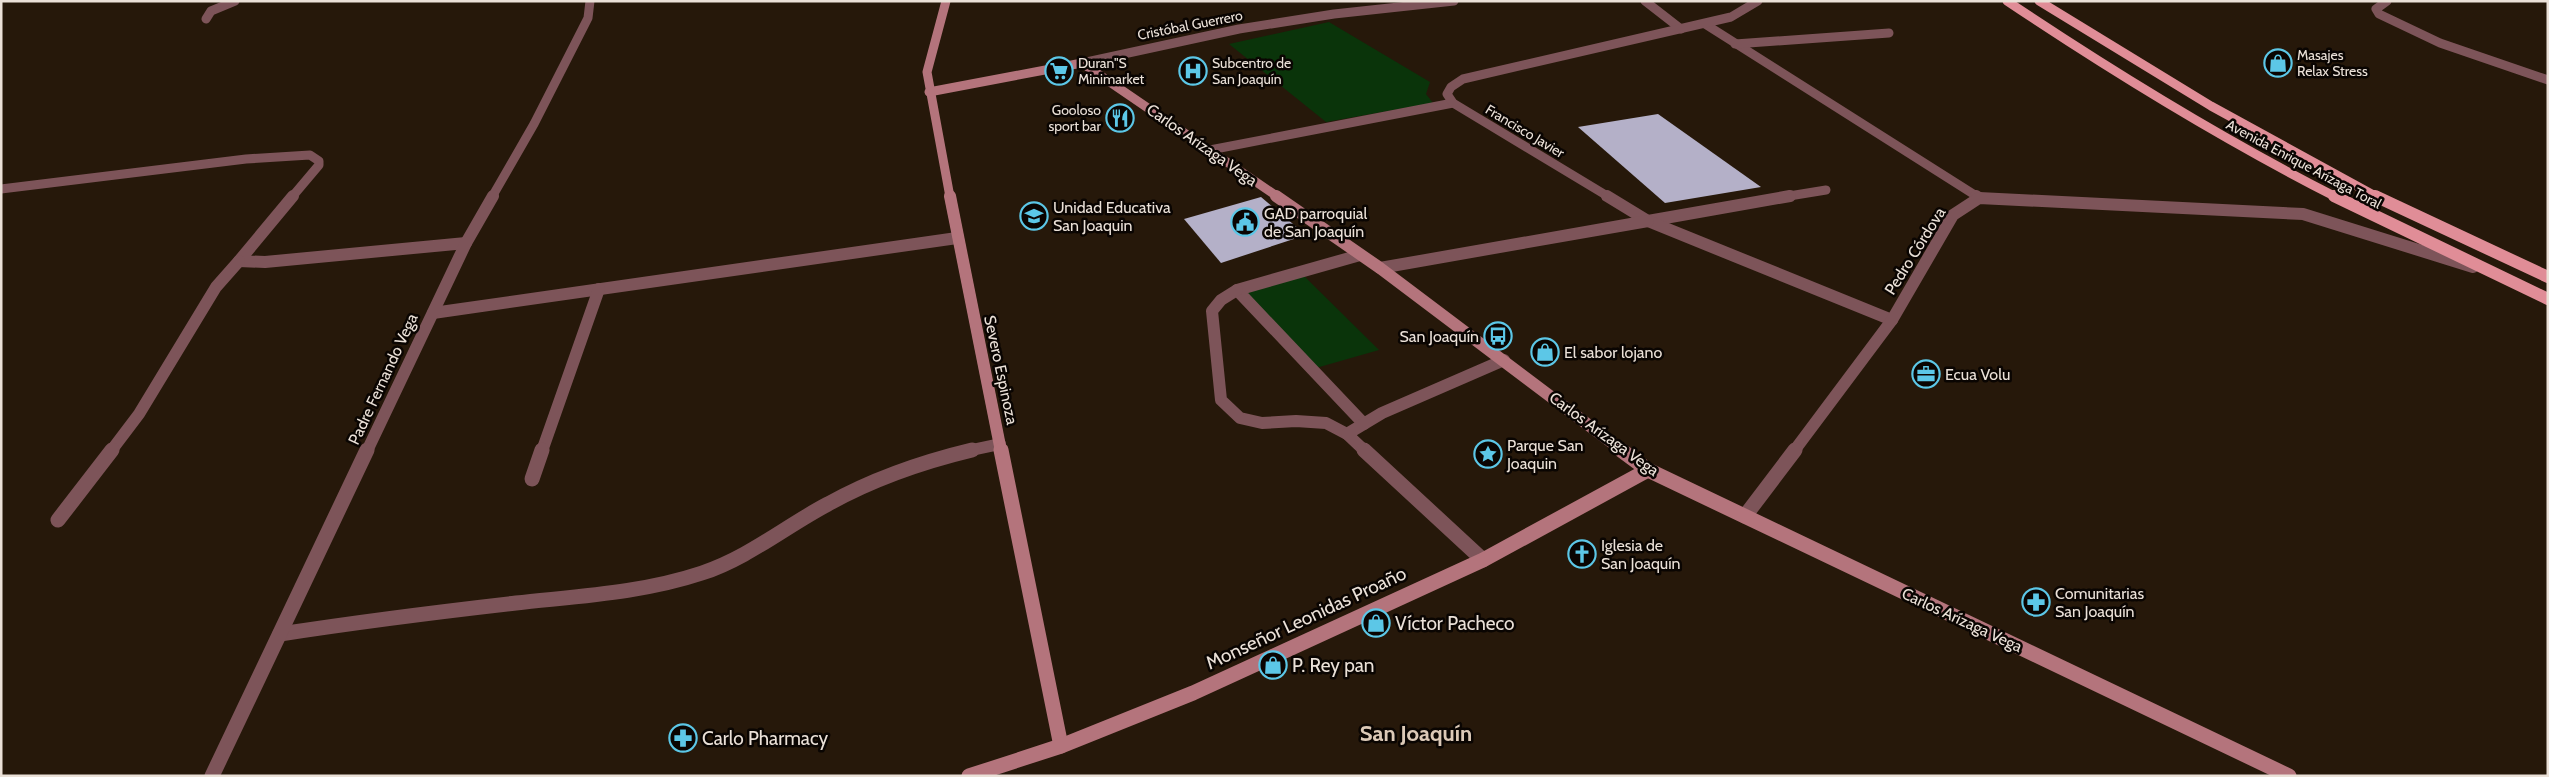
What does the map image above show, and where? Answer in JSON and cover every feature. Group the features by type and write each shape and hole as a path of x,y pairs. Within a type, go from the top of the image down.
{"main road":[{"name":"Avenida Enrique Arízaga Toral","path":"2008,1 2064,39 2261,159 2370,215 2548,299"},
{"name":"Avenida Enrique Arízaga Toral","path":"2039,1 2202,101 2317,166 2391,204 2548,277"}],"street":[{"path":"206,19 211,11 235,1"},
{"name":"Padre Fernando Vega","path":"212,776 466,243 559,75 588,18 590,1"},
{"name":"Severo Espinoza","path":"946,1 927,72 929,92 1061,746"},
{"name":"Cristóbal Guerrero","path":"1082,63 1239,29 1334,14 1454,1"},
{"path":"1645,1 1681,29"},
{"path":"1210,150 1453,103 1447,94 1450,86 1463,79 1705,24 1731,17 1758,1"},
{"path":"2387,1 2376,9 2379,14 2440,43 2548,80"},
{"path":"1705,24 1979,198 2303,214 2492,273"},
{"path":"1735,44 1889,33"},
{"path":"929,92 1082,63"},
{"name":"Carlos Arízaga Vega","path":"1082,63 1380,268 1648,470 2289,776"},
{"name":"Francisco Javier","path":"1453,103 1648,221 1892,320"},
{"path":"1,189 246,158 303,155 316,158 319,165 216,287 139,414 58,520"},
{"path":"1380,268 1826,190"},
{"name":"Pedro Córdova","path":"1745,516 1892,320 1953,215 1979,198"},
{"path":"433,313 957,238"},
{"path":"239,261 265,262 466,243"},
{"path":"1360,255 1237,290 1221,300 1212,311 1222,400 1240,418 1262,423 1296,421 1326,423 1347,434 1483,560"},
{"path":"532,479 599,289"},
{"path":"1237,290 1364,424"},
{"path":"1347,434 1382,413 1504,360"},
{"path":"280,634 382,618 637,590 704,573 750,553 803,517 904,468 952,453 1000,444"},
{"name":"Monseñor Leonidas Proaño","path":"969,776 1061,746 1193,693 1483,560 1648,470"}],"green space":[{"path":"1329,22 1430,82 1426,94 1433,103 1326,122 1229,44"},
{"path":"1300,272 1379,350 1316,368 1240,292"}],"building":[{"path":"1658,114 1761,187 1665,203 1578,127"},
{"path":"1261,197 1306,235 1221,263 1184,219"}],"place":[{"name":"Masajes Relax Stress","path":"2278,63"},
{"name":"Duran\"S Minimarket","path":"1059,71"},
{"name":"Subcentro de San Joaquín","path":"1193,71"},
{"name":"Gooloso sport bar","path":"1120,118"},
{"name":"Unidad Educativa San Joaquin","path":"1034,216"},
{"name":"GAD parroquial de San Joaquín","path":"1245,222"},
{"name":"San Joaquín","path":"1498,336"},
{"name":"El sabor lojano","path":"1545,352"},
{"name":"Ecua Volu","path":"1926,374"},
{"name":"Parque San Joaquin","path":"1488,454"},
{"name":"Iglesia de San Joaquín","path":"1582,554"},
{"name":"Comunitarias San Joaquín","path":"2036,602"},
{"name":"Víctor Pacheco","path":"1376,623"},
{"name":"P. Rey pan","path":"1273,665"},
{"name":"Carlo Pharmacy","path":"683,738"}],"district":[{"name":"San Joaquín","path":"1416,733"}]}
